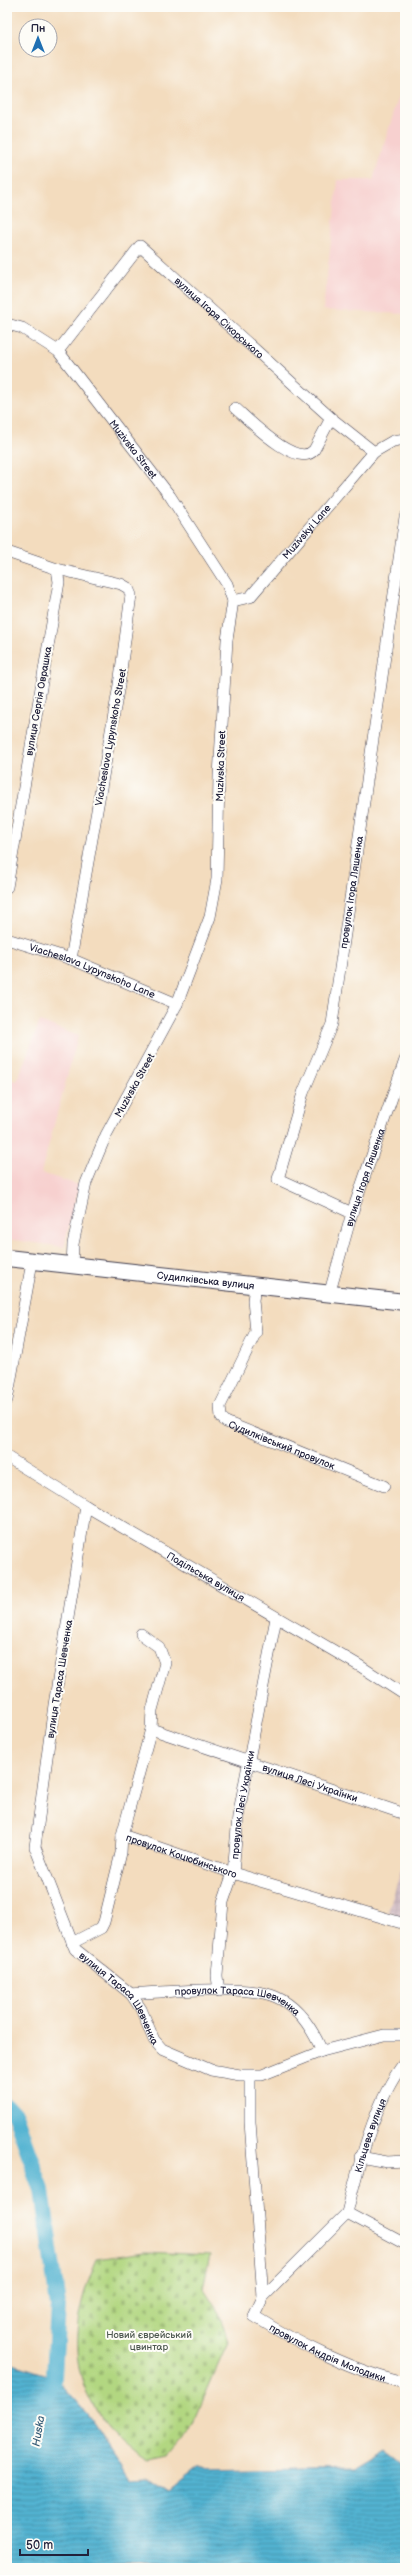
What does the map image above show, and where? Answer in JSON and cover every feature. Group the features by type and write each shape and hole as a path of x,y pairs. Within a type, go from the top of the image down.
{"main road":[{"name":"Судилківська вулиця","path":"7,1258 255,1287 405,1302"}],"street":[{"name":"вулиця Ігоря Сікорського","path":"58,351 140,246 331,418 374,452"},
{"name":"Muzivska Street","path":"7,324 22,328 58,351 170,496 227,584 233,601 227,640 219,768 217,879 204,935 177,1004 106,1135 86,1183 73,1244 72,1266"},
{"path":"235,408 277,443 293,453 302,456 312,452 331,418"},
{"path":"374,452 393,441 405,439"},
{"name":"Muzivskyi Lane","path":"233,601 250,597 374,452"},
{"name":"провулок Ігора Ляшенка","path":"352,1213 278,1179 303,1092 332,1024 405,517"},
{"path":"7,552 58,569"},
{"name":"вулиця Сергія Оврашка","path":"7,887 28,754 59,582 58,569"},
{"name":"Viacheslava Lypynskoho Street","path":"58,569 121,584 128,588 131,595 119,685 71,959"},
{"name":"Viacheslava Lypynskoho Lane","path":"7,939 71,959 177,1004"},
{"name":"вулиця Ігоря Ляшенка","path":"329,1295 352,1213 405,1060"},
{"path":"7,1400 32,1262"},
{"name":"Судилківський провулок","path":"255,1287 253,1300 256,1332 220,1406 221,1417 226,1422 384,1486"},
{"name":"Подільська вулиця","path":"7,1457 86,1506 360,1666 405,1695"},
{"name":"вулиця Тараса Шевченка","path":"86,1506 54,1705 35,1847 75,1949 86,1960 131,1994 141,2009 154,2040 162,2049 211,2070 250,2076"},
{"name":"провулок Лесі Українки","path":"219,1991 218,1976 223,1902 233,1873 238,1817 276,1618"},
{"name":"провулок Коцюбинського","path":"141,1634 160,1647 165,1658 152,1710 152,1729 122,1836 233,1873 405,1924"},
{"name":"вулиця Лесі Українки","path":"152,1729 402,1813"},
{"path":"72,1943 101,1928 104,1922 121,1853 122,1836"},
{"name":"провулок Тараса Шевченка","path":"131,1994 219,1991 257,1992 281,1999 311,2028 322,2051"},
{"path":"264,2297 258,2204 250,2130 250,2076 272,2072 322,2051 384,2034 405,2035"},
{"name":"Кільцева вулиця","path":"347,2213 360,2157 394,2076 405,2062"},
{"path":"360,2157 388,2162 405,2161"},
{"path":"264,2297 347,2213 405,2244"},
{"name":"провулок Андрія Молодики","path":"264,2297 254,2316 291,2340 379,2377 405,2382"}],"shaded area":[{"path":"405,76 405,314 323,310 338,180 373,180"},
{"path":"40,1021 78,1036 41,1173 79,1185 64,1247 7,1239 7,1078 17,1081"},
{"path":"405,1858 405,1918 388,1912"}],"green space":[{"name":"Новий єврейський цвинтар","path":"145,2252 210,2255 203,2288 219,2313 228,2342 190,2430 167,2457 148,2461 122,2441 102,2419 88,2396 80,2371 77,2345 79,2317 86,2289 97,2259"}],"water":[{"path":"7,2362 54,2377 89,2416 130,2479 147,2478 169,2493 199,2469 354,2466 386,2447 405,2462 405,2568 7,2568"}],"waterway":[{"name":"Huska","path":"7,2106 15,2115 42,2190 58,2305 54,2377 46,2398"}]}
